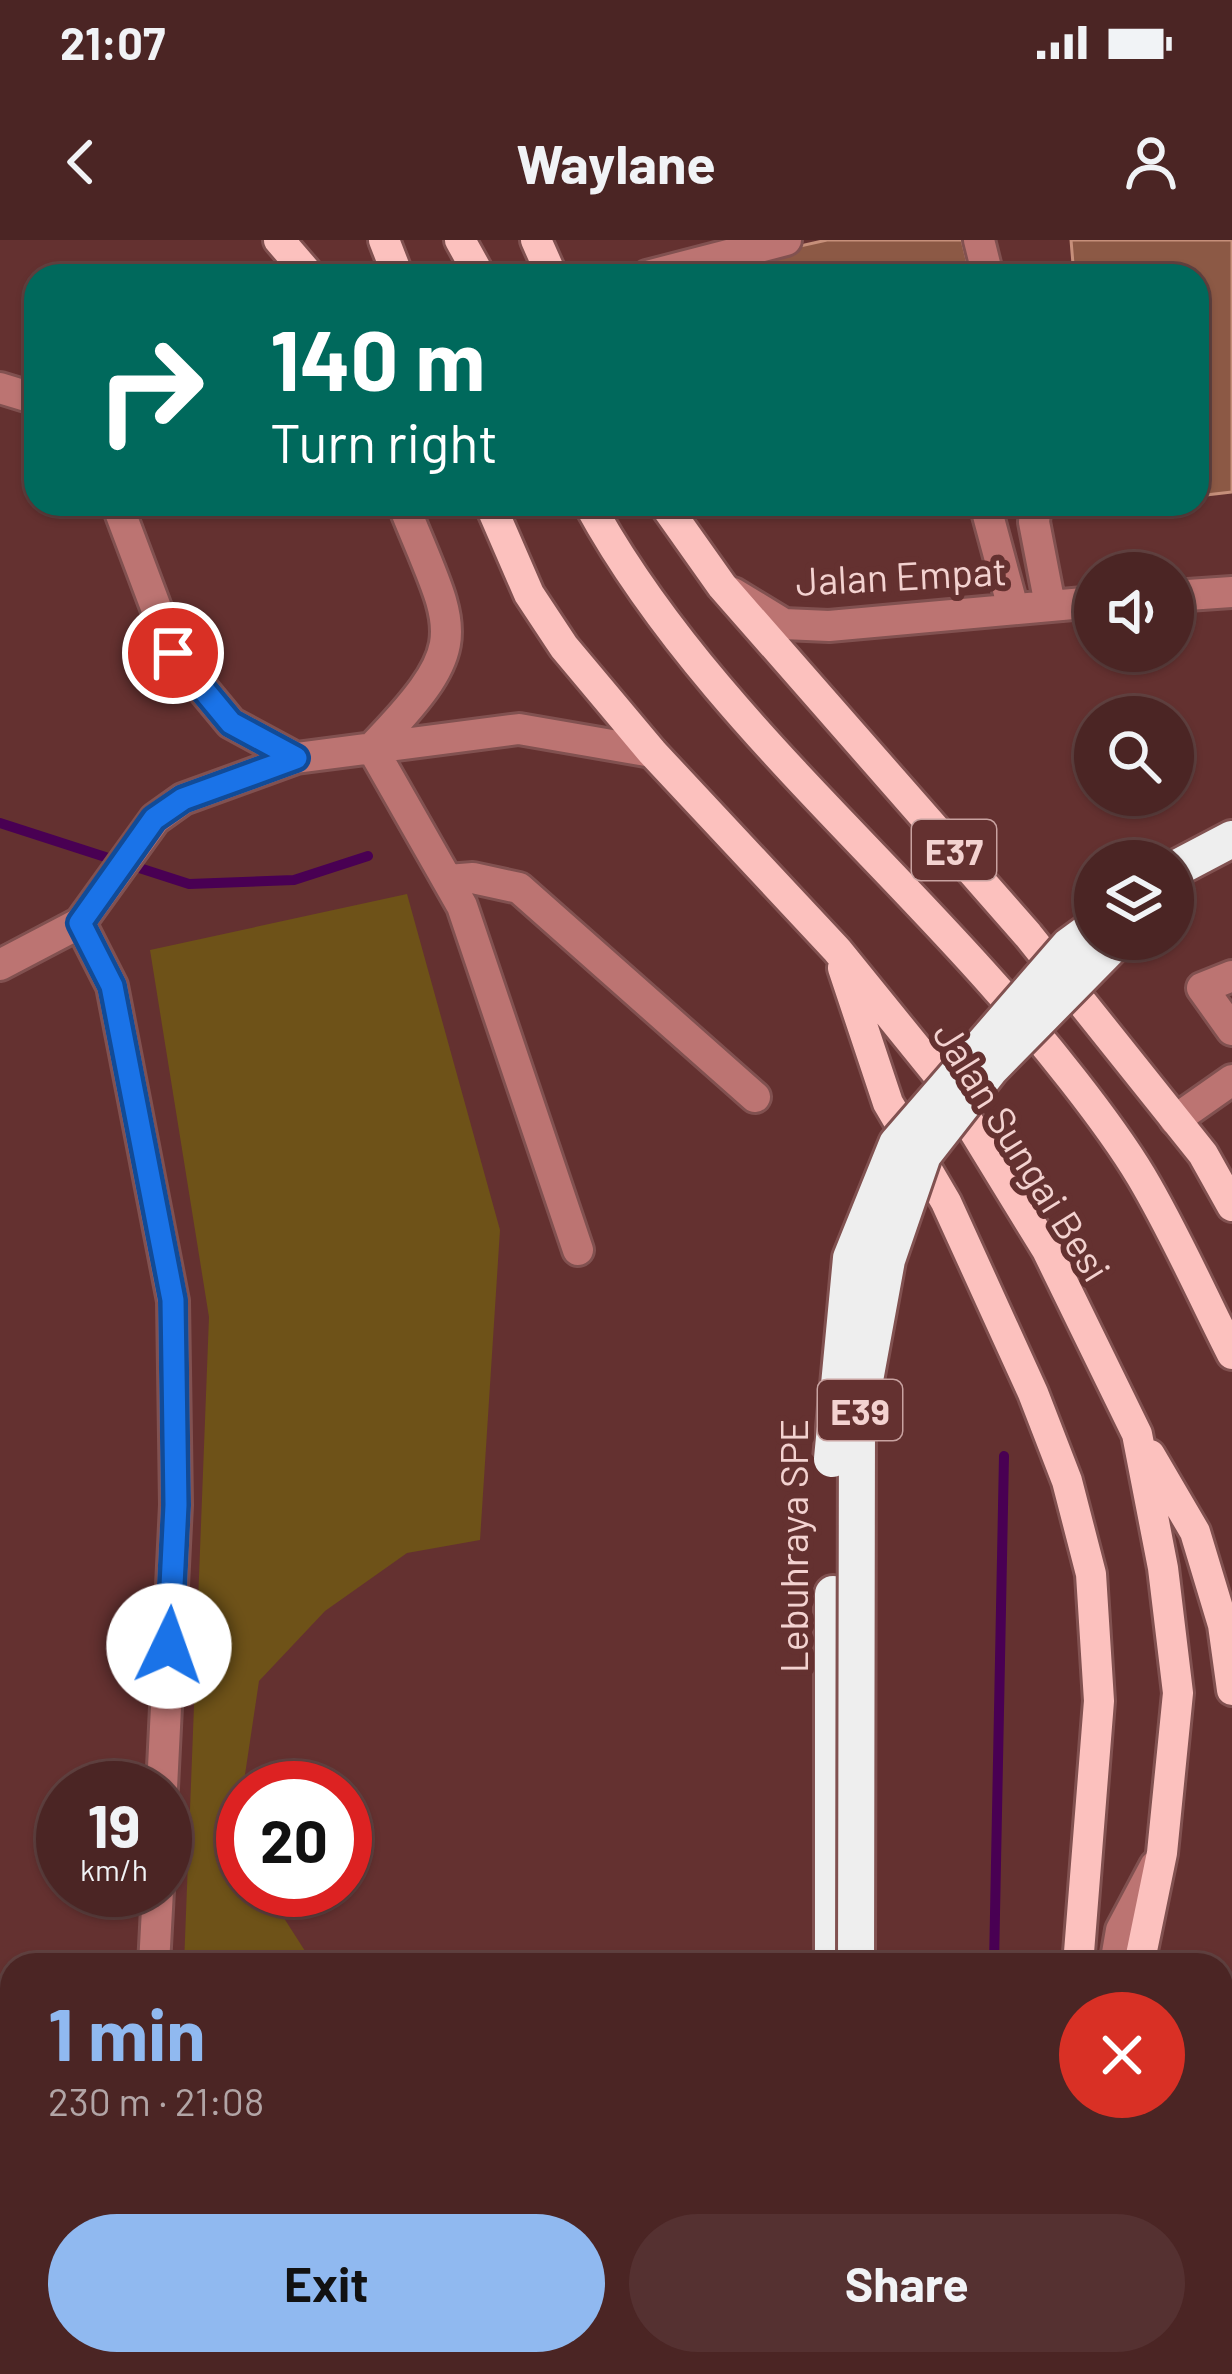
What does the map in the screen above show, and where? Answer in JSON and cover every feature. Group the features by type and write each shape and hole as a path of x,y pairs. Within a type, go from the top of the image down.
{"highway":[{"path":"1194,859 1232,839"},
{"path":"1194,879 1232,860"},
{"name":"Lebuhraya SPE","path":"833,1953 832,1426 851,1258 897,1144 1074,945"},
{"name":"Lebuhraya SPE","path":"856,1953 857,1424 887,1260 923,1155 991,1068 1097,960"}],"main road":[{"path":"279,240 300,264"},
{"path":"478,516 530,594"},
{"name":"Jalan Sungai Besi","path":"495,516 530,594 564,647 652,752 837,950 944,1082 1047,1250 1137,1434 1163,1568 1178,1693 1162,1853 1141,1953"},
{"path":"596,516 610,542 742,710 999,991 1140,1174 1232,1354"},
{"name":"E37","path":"672,516 722,586 1028,935 1203,1154 1232,1206"},
{"path":"837,950 888,1103 955,1220 1067,1481 1091,1574 1100,1701 1079,1953"},
{"path":"1137,1434 1196,1532 1223,1625 1232,1690"}],"street":[{"path":"709,264 786,240"},
{"path":"122,516 173,653 231,723 296,758"},
{"path":"372,748 428,690 450,622 408,516"},
{"path":"988,516 1012,608"},
{"path":"1035,516 1050,605"},
{"name":"Jalan Empat","path":"722,586 784,624 829,626 1074,603"},
{"path":"1194,595 1232,592"},
{"path":"0,965 80,923 154,819 183,799 296,758 519,729 652,752"},
{"path":"372,748 462,906 578,1250"},
{"path":"448,880 519,888 755,1097"},
{"path":"80,923 112,986 173,1300 176,1505 163,1761"},
{"path":"1232,976 1202,988 1232,1030"},
{"path":"1175,1120 1232,1080"},
{"path":"1117,1953 1121,1930 1162,1853"},
{"path":"155,1953 157,1917"}],"shaded area":[{"path":"407,894 500,1230 480,1540 407,1553 325,1611 259,1681 247,1761 216,1761 216,1917 283,1917 306,1953 184,1953 186,1917 192,1917 192,1761 209,1317 150,950"}],"building":[{"path":"827,240 962,240 968,264 719,264"},
{"path":"1071,240 1232,240 1232,492 1209,495 1209,264 1073,264"}],"waterway":[{"path":"0,823 189,884 294,880 368,856"},
{"path":"994,1953 1004,1456"}],"route":[{"path":"169,1646 176,1505 173,1300 112,986 80,923 154,819 183,799 296,758 231,723 173,653"}]}
